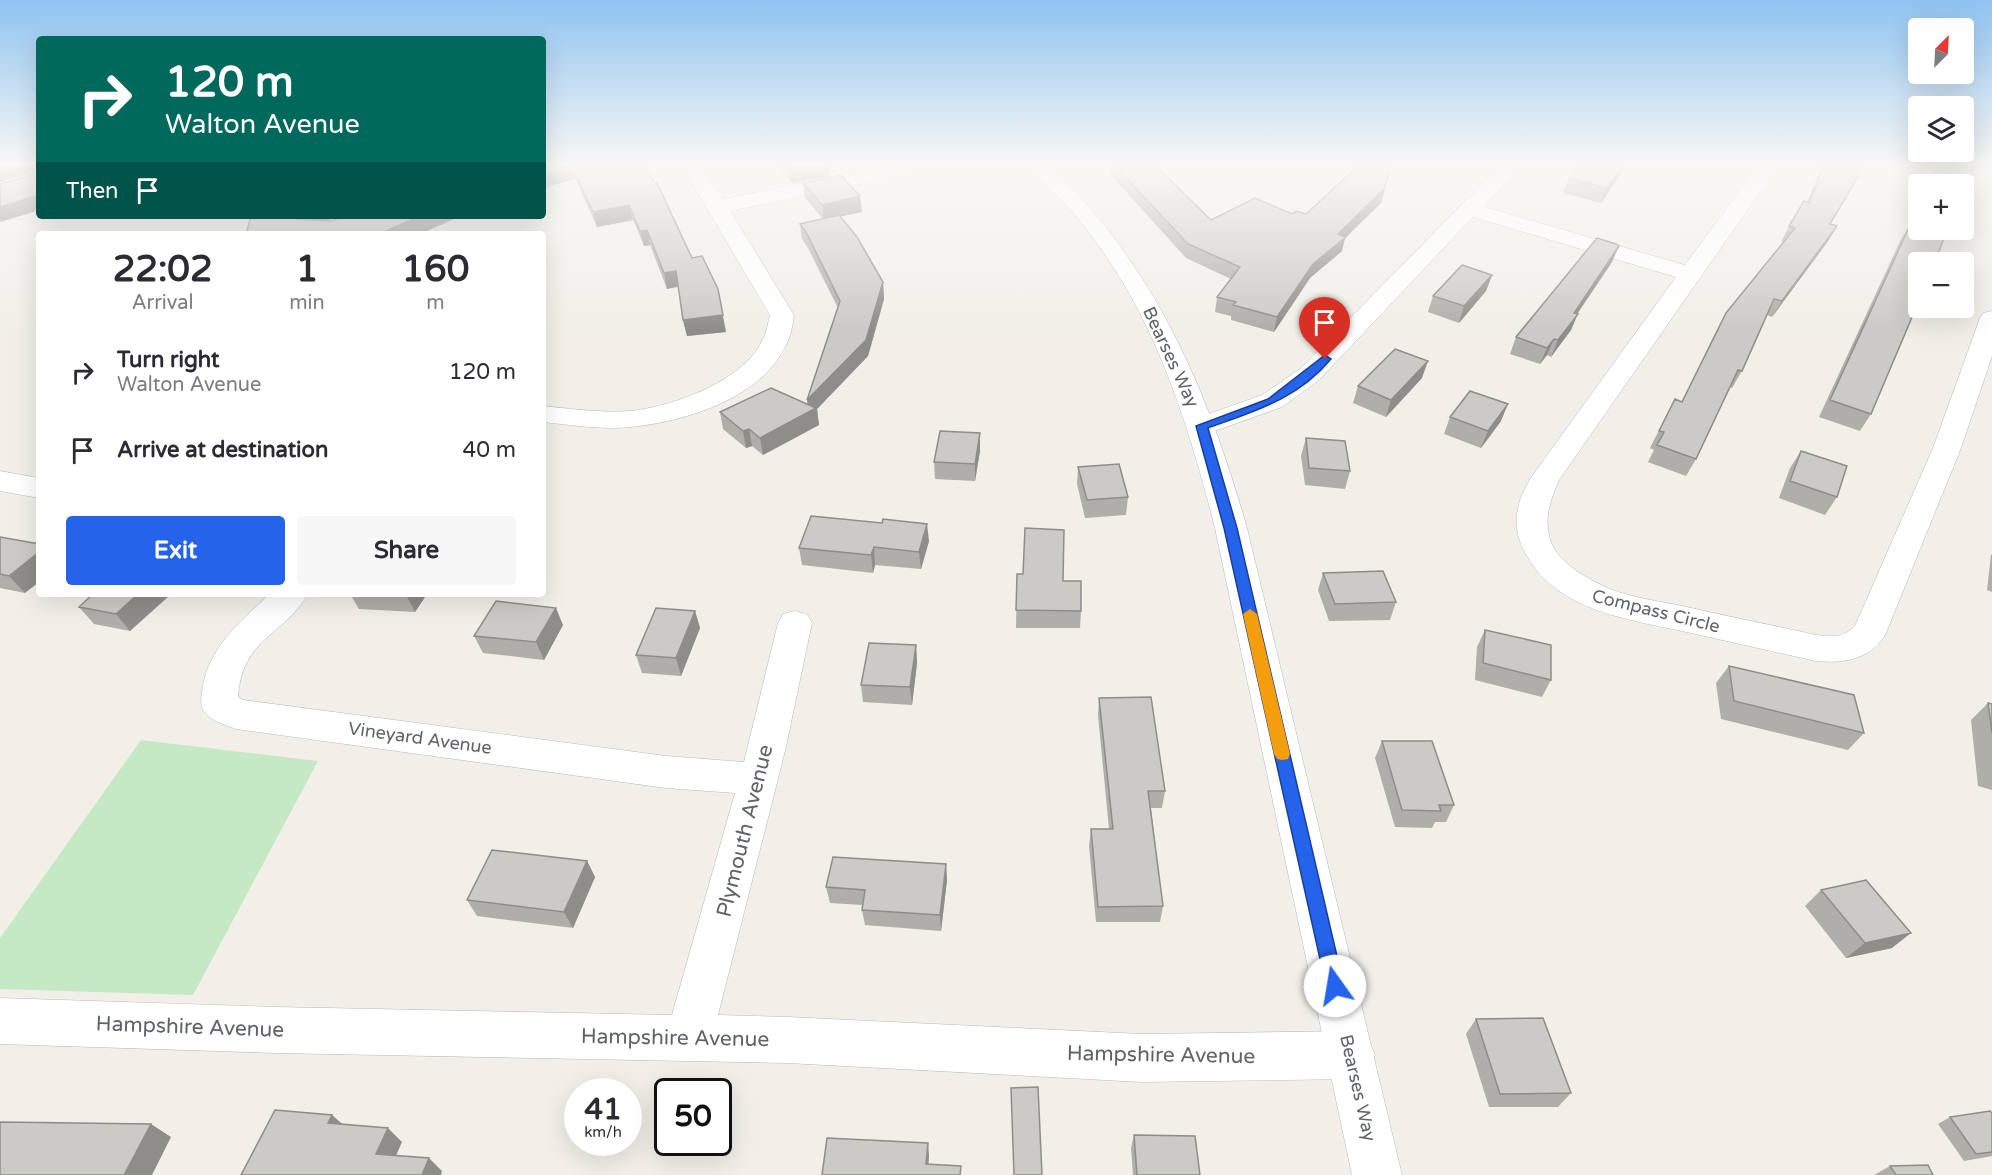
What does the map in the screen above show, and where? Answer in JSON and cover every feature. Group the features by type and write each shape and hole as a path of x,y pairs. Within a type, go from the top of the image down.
{"street":[{"path":"546,414 590,420 631,418 667,412 738,382 753,372 766,358 781,330 782,315 725,221"},
{"name":"Bearses Way","path":"1091,221 1123,263 1168,346 1202,426 1231,528 1377,1175"},
{"path":"1202,426 1272,401 1310,375 1458,221"},
{"path":"1508,221 1690,274"},
{"name":"Compass Circle","path":"1728,221 1540,488 1533,508 1533,537 1550,567 1565,581 1599,599 1816,648 1847,649 1857,645 1869,633 1947,448 1992,318"},
{"path":"0,481 36,487"},
{"name":"Vineyard Avenue","path":"288,597 237,648 226,665 220,688 219,704 236,714 666,772 758,778"},
{"name":"Plymouth Avenue","path":"689,1038 758,778 795,623"},
{"name":"Hampshire Avenue","path":"0,1021 276,1030 788,1040 1142,1058 1351,1055"}],"green space":[{"path":"141,740 318,761 193,995 0,989 0,938"}],"building":[{"path":"250,221 409,221 386,231 247,231"},
{"path":"636,221 675,221 692,258 702,256 718,289 723,315 683,320 676,271 664,273 647,230 640,231"},
{"path":"814,221 844,221 857,237 883,282 866,340 807,400 840,301 800,224"},
{"path":"1166,221 1351,221 1338,234 1346,237 1313,264 1277,317 1233,305 1236,302 1217,297 1240,267 1188,244"},
{"path":"1792,221 1832,221 1830,224 1837,226 1782,301 1774,299 1742,371 1738,370 1696,459 1657,445 1664,432 1659,431 1675,399 1682,402 1726,313 1795,228 1789,226"},
{"path":"1908,230 1908,240 1943,240 1939,252 1908,252 1908,318 1912,318 1871,414 1830,400"},
{"path":"1597,238 1619,246 1574,313 1578,314 1558,340 1554,339 1547,348 1516,337"},
{"path":"1462,265 1492,275 1464,306 1433,296"},
{"path":"1395,349 1428,361 1391,400 1358,386"},
{"path":"771,388 816,408 760,438 749,429 743,431 720,412"},
{"path":"1470,391 1508,404 1488,431 1450,417"},
{"path":"940,431 980,433 975,464 934,462"},
{"path":"1306,438 1345,441 1350,471 1309,468"},
{"path":"1801,451 1847,466 1837,497 1790,481"},
{"path":"1119,464 1128,497 1087,500 1078,467"},
{"path":"811,516 882,523 883,519 927,524 919,552 874,547 871,555 799,548"},
{"path":"1025,528 1064,530 1063,581 1081,581 1081,611 1016,610 1017,574 1023,574"},
{"path":"0,537 36,543 36,554 9,576 0,574"},
{"path":"1383,571 1396,602 1335,604 1323,573"},
{"path":"90,597 135,597 116,614 79,607"},
{"path":"496,601 556,608 536,642 474,636"},
{"path":"656,608 695,611 676,658 636,655"},
{"path":"1485,630 1551,645 1551,680 1483,663"},
{"path":"869,643 916,645 910,687 861,685"},
{"path":"1729,666 1854,695 1864,733 1734,701"},
{"path":"1151,697 1165,791 1148,791 1163,906 1098,907 1091,829 1113,829 1099,698"},
{"path":"1988,703 1992,704 1992,733"},
{"path":"1382,741 1432,741 1454,805 1439,805 1441,811 1402,810"},
{"path":"492,850 587,861 564,912 467,900"},
{"path":"833,857 946,864 940,915 862,910 865,890 826,887"},
{"path":"1866,880 1911,933 1865,943 1821,890"},
{"path":"1543,1018 1571,1093 1500,1094 1476,1019"},
{"path":"1038,1087 1042,1175 1014,1175 1011,1088"},
{"path":"275,1110 332,1115 328,1123 388,1128 376,1154 429,1158 422,1175 241,1175"},
{"path":"1990,1111 1992,1113 1992,1152 1976,1154 1950,1117"},
{"path":"0,1122 151,1124 124,1175 0,1175"},
{"path":"1134,1135 1195,1136 1200,1175 1137,1175"},
{"path":"827,1138 928,1143 926,1164 961,1166 960,1175 822,1175"},
{"path":"1928,1165 1933,1175 1896,1175 1890,1166"}],"slow traffic":[{"path":"1250,614 1282,754"}],"route":[{"path":"1325,359 1310,375 1272,401 1202,426 1231,528 1335,986"}]}
